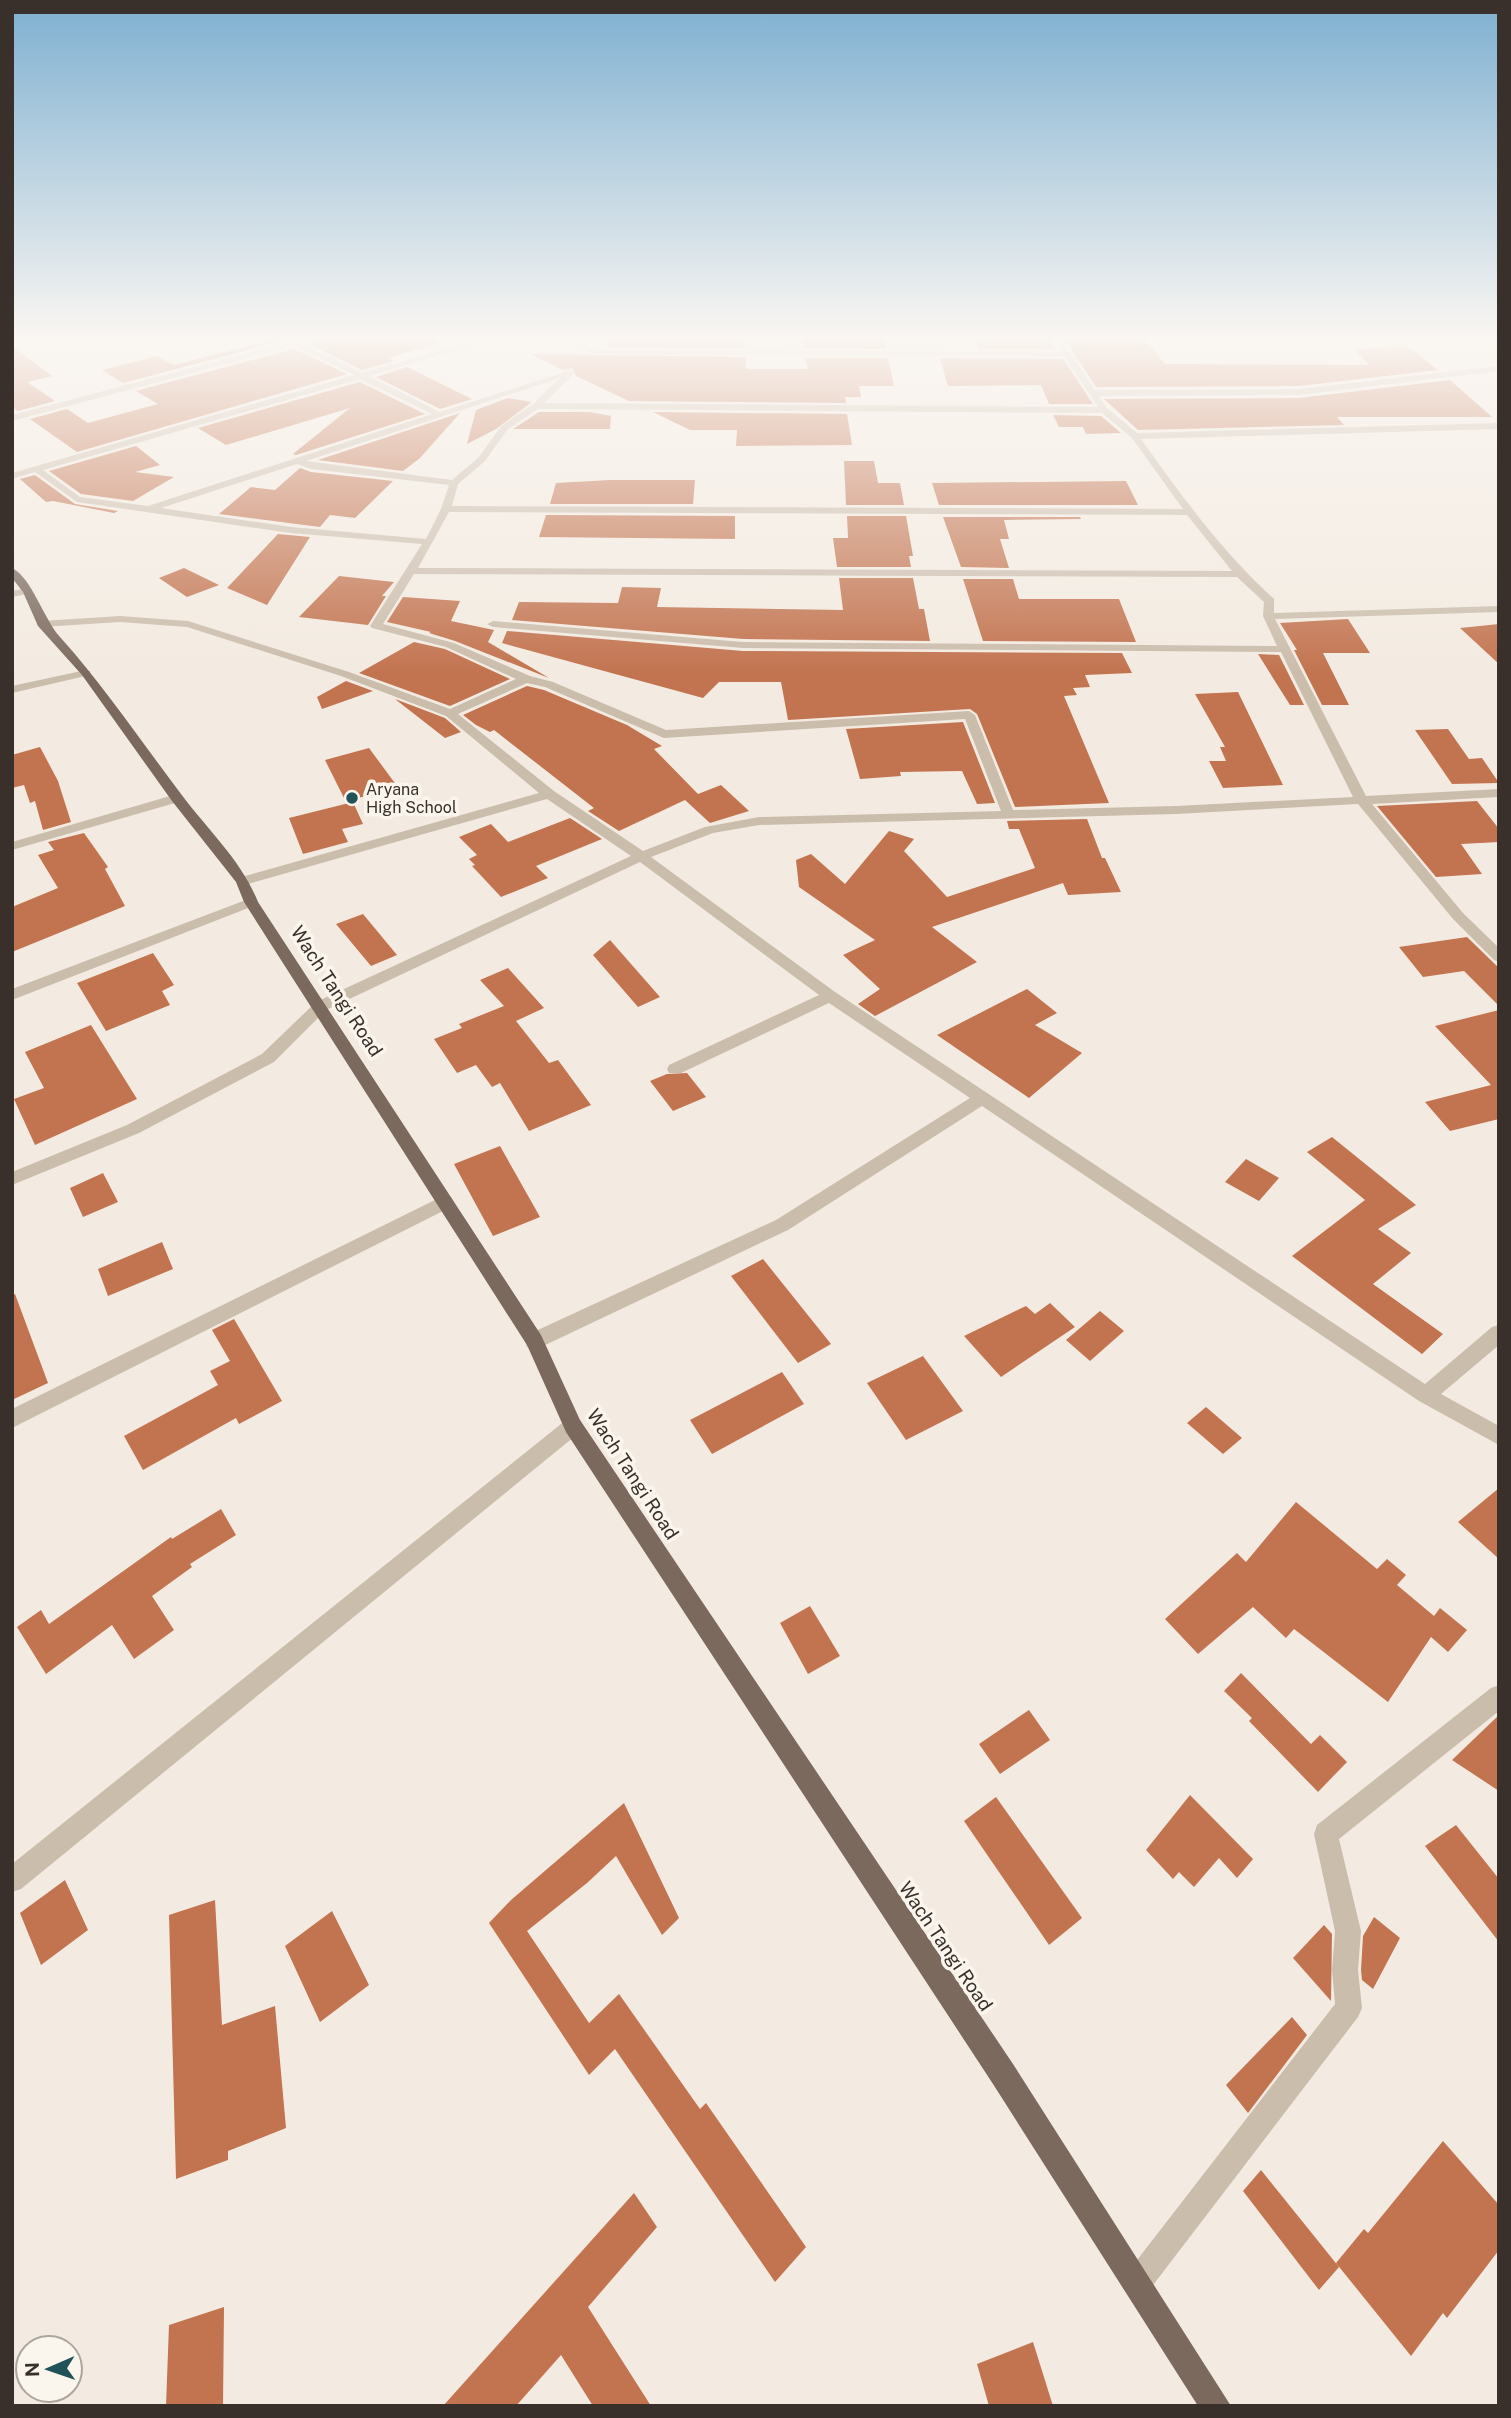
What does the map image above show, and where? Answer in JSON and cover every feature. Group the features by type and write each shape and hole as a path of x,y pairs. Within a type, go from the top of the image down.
{"main road":[{"name":"Wach Tangi Road","path":"12,571 20,592 42,624 86,673 177,798 243,881 251,902 321,1006 534,1341 573,1426 1003,2074 1216,2406"}],"street":[{"path":"12,476 108,449"},
{"path":"149,509 328,449"},
{"path":"489,449 454,483 446,509 429,542 412,571 394,593 376,626 450,645 526,679 549,684 664,734 969,715 1008,813"},
{"path":"1144,449 1189,512 1240,574 1270,601 1268,616 1360,798 1458,916 1499,957"},
{"path":"293,460 311,466 454,483"},
{"path":"36,469 77,499 291,530 429,542"},
{"path":"446,509 1189,512"},
{"path":"412,571 1240,574"},
{"path":"1268,616 1499,609"},
{"path":"42,624 120,619 188,624 345,674 450,713 549,794 641,856 830,996 1426,1395 1499,1436"},
{"path":"493,624 743,645 1285,649"},
{"path":"12,690 86,673"},
{"path":"450,713 526,679"},
{"path":"12,1179 133,1129 268,1058 321,1006 641,856 710,830 759,821 1176,810 1360,798 1499,793"},
{"path":"243,881 549,794"},
{"path":"12,846 177,798"},
{"path":"12,995 251,902"},
{"path":"675,1069 830,996"},
{"path":"534,1341 782,1225 983,1098"},
{"path":"12,1419 445,1202"},
{"path":"1426,1395 1499,1333"},
{"path":"12,1880 573,1426"},
{"path":"1137,2283 1349,2008 1345,1970 1348,1931 1326,1834 1499,1696"}],"building":[{"path":"126,449 140,449 160,465 135,472 174,477 133,501 81,494 49,471"},
{"path":"299,449 315,449 296,455 293,454"},
{"path":"352,449 428,449 403,471 318,460"},
{"path":"844,461 874,461 878,483 900,483 904,505 846,505"},
{"path":"300,468 311,472 393,481 355,518 330,515 320,527 219,514 251,487 275,490"},
{"path":"35,475 75,504 118,511 114,513 53,501 46,502 20,479"},
{"path":"695,480 693,504 550,504 556,483"},
{"path":"1126,481 1138,505 939,505 932,483"},
{"path":"546,515 735,516 735,539 539,537"},
{"path":"847,516 906,516 913,556 909,556 911,567 837,567 833,538 848,538"},
{"path":"943,517 1081,519 1004,520 1009,539 1000,539 1009,568 961,567"},
{"path":"278,534 310,537 267,605 227,588"},
{"path":"184,568 219,585 187,597 159,578"},
{"path":"339,576 394,582 382,596 386,596 368,625 299,617"},
{"path":"839,578 913,578 919,609 924,609 930,641 743,639 512,620 519,602 618,603 622,587 661,588 657,607 843,610"},
{"path":"963,579 1013,579 1019,599 1119,599 1136,642 983,641"},
{"path":"403,597 460,601 451,621 494,630 488,642 549,678 429,633 431,632 387,622"},
{"path":"1348,619 1370,653 1323,653 1349,705 1322,705 1294,650 1297,650 1280,623"},
{"path":"1499,624 1499,664 1460,628"},
{"path":"507,631 743,651 1122,653 1132,673 1085,675 1090,687 1073,688 1077,695 1064,696 1109,803 1015,807 977,714 970,709 788,720 781,682 719,682 703,698 502,643"},
{"path":"414,642 445,649 510,679 450,706 359,673"},
{"path":"1258,654 1279,655 1304,705 1290,705"},
{"path":"346,681 373,691 322,709 317,697"},
{"path":"527,686 544,690 627,725 662,746 654,749 698,794 721,785 749,811 710,823 685,800 619,831 588,811 594,808 494,730 490,732 463,715"},
{"path":"1238,692 1283,785 1223,788 1209,761 1226,761 1220,747 1225,747 1195,694"},
{"path":"395,699 445,718 461,732 445,738"},
{"path":"963,722 995,803 977,804 962,771 900,772 901,776 860,779 846,729"},
{"path":"1448,729 1469,759 1482,758 1499,783 1452,784 1415,730"},
{"path":"40,747 58,781 71,822 43,830 35,801 30,803 24,785 12,788 12,755"},
{"path":"369,748 397,786 346,802 325,760"},
{"path":"1477,801 1499,829 1499,842 1461,844 1482,874 1436,877 1377,806"},
{"path":"353,802 363,824 342,829 348,842 303,854 289,818"},
{"path":"570,818 602,839 536,866 548,878 501,897 472,866 475,865 469,859 477,855 459,837 491,824 508,842"},
{"path":"1087,819 1102,858 1105,858 1121,892 1068,895 1063,883 932,927 977,962 875,1016 858,1004 880,989 843,955 875,940 799,887 796,860 811,854 845,884 889,831 914,839 904,851 947,897 1035,868 1019,829 1009,829 1007,821"},
{"path":"84,833 108,867 105,869 125,906 12,952 12,907 58,888 38,855 54,850 48,842"},
{"path":"363,914 397,955 371,966 336,924"},
{"path":"1467,937 1499,968 1499,1006 1464,971 1423,977 1399,947"},
{"path":"610,940 660,997 638,1007 593,955"},
{"path":"153,953 174,985 162,991 170,1005 106,1031 77,983"},
{"path":"508,968 544,1008 516,1021 549,1063 558,1060 591,1105 529,1131 500,1083 492,1087 476,1065 457,1073 434,1039 462,1028 459,1024 504,1006 480,980"},
{"path":"1027,989 1057,1013 1035,1025 1082,1053 1029,1098 937,1035"},
{"path":"1499,1010 1499,1119 1450,1131 1425,1102 1491,1085 1435,1026"},
{"path":"91,1025 137,1099 35,1145 14,1099 44,1088 25,1052"},
{"path":"687,1073 706,1097 673,1111 650,1081 667,1074"},
{"path":"1332,1137 1416,1205 1378,1229 1411,1253 1373,1284 1443,1334 1422,1354 1292,1256 1365,1200 1307,1152"},
{"path":"500,1146 540,1217 493,1236 454,1164"},
{"path":"1246,1159 1279,1178 1259,1201 1225,1182"},
{"path":"103,1173 118,1202 83,1217 70,1188"},
{"path":"162,1242 173,1269 108,1296 98,1269"},
{"path":"763,1259 831,1344 798,1363 731,1276"},
{"path":"15,1294 48,1383 12,1400 12,1295"},
{"path":"1050,1303 1075,1327 1001,1377 964,1336 1026,1306 1035,1314"},
{"path":"1100,1311 1124,1331 1090,1361 1066,1340"},
{"path":"234,1319 282,1401 239,1424 236,1418 143,1470 124,1436 218,1385 210,1371 230,1361 212,1330"},
{"path":"923,1356 963,1411 906,1440 867,1383"},
{"path":"782,1372 804,1404 712,1454 690,1420"},
{"path":"1206,1407 1242,1438 1223,1454 1187,1423"},
{"path":"1499,1488 1499,1559 1458,1522"},
{"path":"1296,1502 1377,1569 1387,1559 1406,1575 1397,1585 1434,1616 1440,1608 1467,1630 1448,1652 1431,1637 1388,1702 1294,1629 1286,1638 1253,1607 1198,1654 1165,1619 1237,1553 1246,1562"},
{"path":"221,1509 236,1535 190,1564 192,1567 152,1596 174,1630 134,1659 112,1625 46,1674 17,1627 41,1610 49,1624 171,1537 172,1539"},
{"path":"810,1606 840,1656 808,1674 780,1623"},
{"path":"1241,1673 1311,1744 1320,1735 1347,1762 1318,1792 1249,1721 1252,1718 1224,1691"},
{"path":"1029,1710 1050,1740 1000,1774 979,1744"},
{"path":"1499,1715 1499,1791 1452,1760"},
{"path":"1190,1795 1253,1859 1237,1878 1219,1858 1194,1887 1179,1872 1173,1879 1146,1850"},
{"path":"996,1797 1082,1918 1049,1945 964,1821"},
{"path":"624,1803 679,1918 662,1935 616,1856 527,1931 589,2023 619,1994 700,2109 706,2103 806,2247 775,2282 615,2049 589,2075 489,1923 511,1900"},
{"path":"1456,1825 1499,1879 1499,1942 1425,1846"},
{"path":"65,1880 88,1930 41,1965 20,1913"},
{"path":"215,1900 222,2025 275,2006 286,2128 228,2151 228,2160 176,2179 169,1915"},
{"path":"332,1911 369,1985 320,2022 285,1946"},
{"path":"1374,1917 1400,1938 1373,1989 1362,1980 1361,1970 1363,1936"},
{"path":"1324,1925 1332,1934 1331,2001 1293,1958"},
{"path":"1292,2017 1307,2035 1248,2113 1226,2085"},
{"path":"1443,2141 1499,2205 1499,2250 1447,2318 1443,2313 1411,2356 1336,2263 1364,2229 1368,2233"},
{"path":"1261,2170 1339,2267 1319,2290 1243,2191"},
{"path":"634,2193 657,2227 588,2307 651,2406 593,2406 561,2355 516,2406 443,2406"},
{"path":"224,2307 223,2406 166,2406 169,2325"},
{"path":"1033,2342 1053,2406 989,2406 977,2364"}],"place":[{"name":"Aryana High School","path":"352,798"}]}
